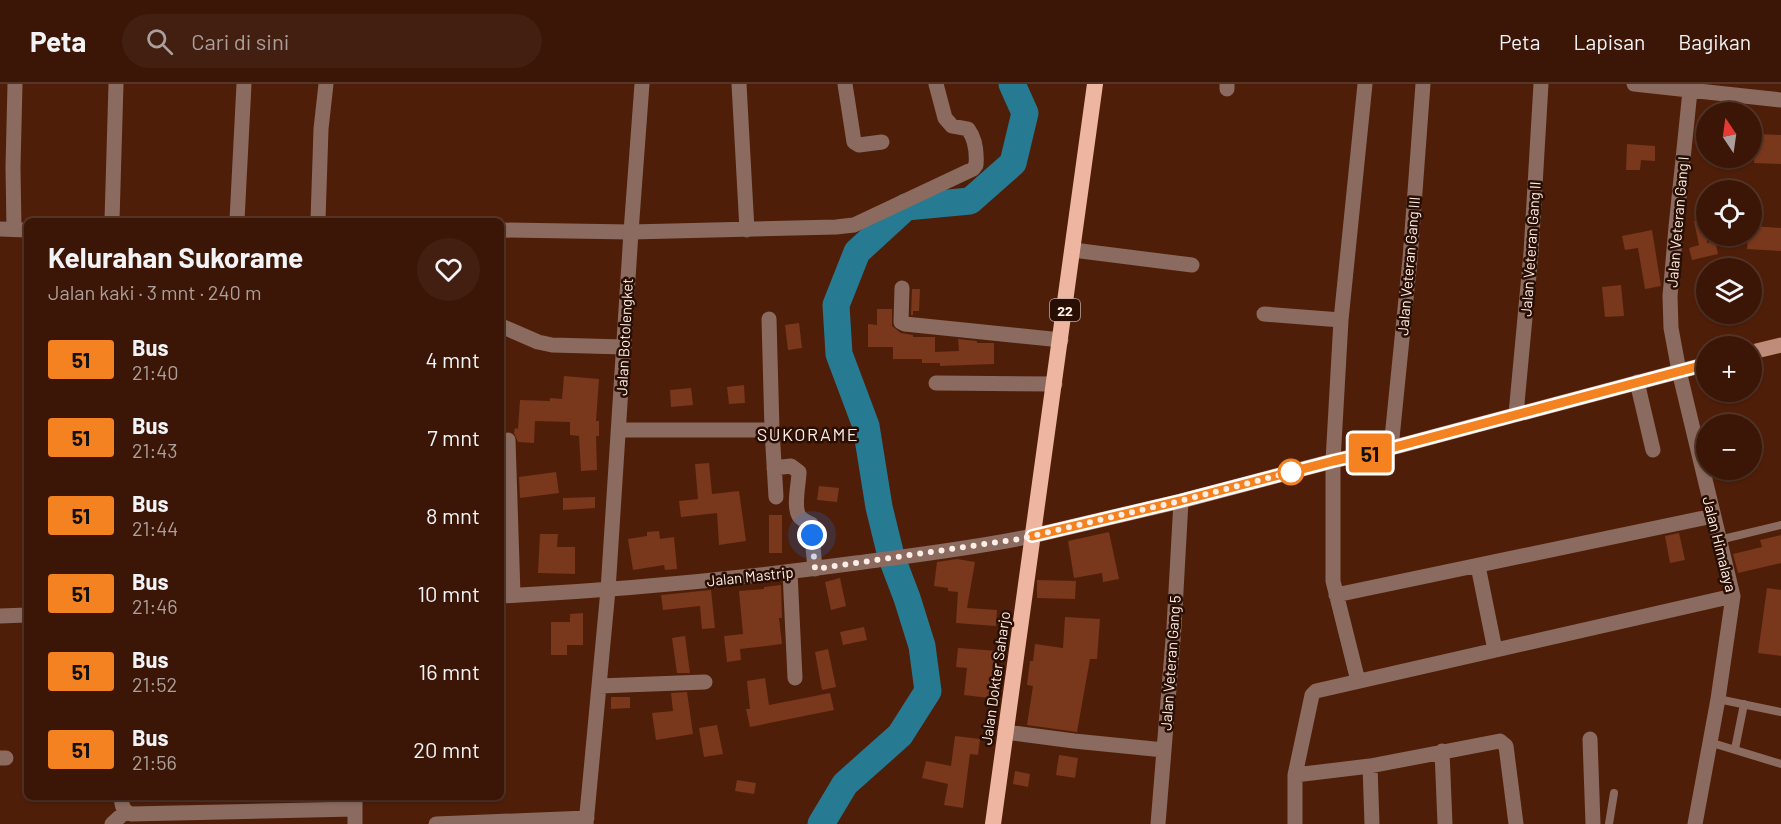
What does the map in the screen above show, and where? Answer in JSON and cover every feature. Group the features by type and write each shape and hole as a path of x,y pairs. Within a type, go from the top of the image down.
{"highway":[{"name":"22","path":"1032,536 1095,84"},
{"name":"Jalan Dokter Saharjo","path":"993,824 1032,536"}],"main road":[{"path":"1762,350 1781,345"},
{"path":"1032,536 1391,448 1696,367"}],"street":[{"path":"14,229 15,84"},
{"path":"112,218 116,84"},
{"path":"237,218 244,84"},
{"path":"318,218 321,136 326,84"},
{"name":"Jalan Botolengket","path":"586,821 608,590 642,84"},
{"path":"740,84 747,230"},
{"path":"845,84 854,142 859,145 882,142"},
{"path":"504,230 631,232 854,225 973,169 976,165 976,146 972,135 968,129 952,126 945,118 936,84"},
{"path":"1358,681 1332,573 1333,461 1341,320 1365,84"},
{"name":"Jalan Veteran Gang III","path":"1391,448 1410,259 1423,84"},
{"name":"Jalan Veteran Gang II","path":"1516,414 1541,84"},
{"path":"1634,84 1781,100"},
{"name":"Jalan Veteran Gang I","path":"1679,371 1671,328 1670,296 1690,91"},
{"path":"1073,250 1192,265"},
{"path":"902,288 901,322 905,324 1060,340"},
{"path":"1264,314 1341,320"},
{"path":"769,319 776,497"},
{"path":"504,327 538,342 552,345 624,347"},
{"name":"Jalan Himalaya","path":"1679,371 1733,597 1718,699 1695,824"},
{"path":"1637,382 1653,450"},
{"path":"936,383 1054,384"},
{"path":"619,430 772,430"},
{"path":"507,596 508,440"},
{"path":"774,468 791,466 799,472 796,496 797,514 811,524 815,569"},
{"name":"Jalan Veteran Gang 5","path":"1158,824 1174,627 1180,501"},
{"path":"1336,595 1713,516"},
{"name":"Jalan Mastrip","path":"507,596 608,590 790,572 1032,536"},
{"path":"1478,566 1495,650"},
{"path":"790,572 795,678"},
{"path":"1295,824 1295,775 1314,692 1733,597"},
{"path":"0,616 24,615"},
{"path":"599,686 705,681"},
{"path":"1005,732 1164,750"},
{"path":"1590,739 1593,824"},
{"path":"1295,775 1370,766 1500,741 1506,746 1516,824"},
{"path":"1442,752 1445,824"},
{"path":"1370,766 1372,824"},
{"path":"122,800 125,812 131,814 355,810"},
{"path":"112,824 125,812"},
{"path":"436,824 586,821"}],"lane":[{"path":"1719,540 1781,525"},
{"path":"1718,699 1781,712"},
{"path":"1735,749 1744,704"},
{"path":"1709,742 1781,764"},
{"path":"1609,824 1614,793"}],"building":[{"path":"1762,134 1781,135 1781,164 1762,163"},
{"path":"1627,144 1655,146 1655,161 1641,160 1640,170 1626,170"},
{"path":"1762,227 1781,228 1781,251 1747,249 1747,246 1762,246"},
{"path":"1652,230 1661,286 1645,289 1638,248 1625,250 1622,236"},
{"path":"1716,246 1718,254 1692,260 1689,248"},
{"path":"1621,285 1624,316 1605,317 1602,287"},
{"path":"912,289 920,289 919,311 913,311 911,315"},
{"path":"877,309 892,309 892,326 901,333 913,335 913,337 935,337 935,352 959,351 958,339 977,341 977,343 994,343 994,364 940,366 940,363 922,363 922,359 893,359 893,347 868,347 868,324 877,325"},
{"path":"799,323 802,348 788,350 785,325"},
{"path":"564,376 599,379 596,421 599,421 599,436 596,436 597,470 581,471 579,436 570,435 570,422 535,421 534,443 518,442 514,433 515,428 518,429 520,400 562,399"},
{"path":"744,385 745,403 729,404 727,387"},
{"path":"691,388 693,405 671,407 670,390"},
{"path":"709,463 712,494 739,491 746,541 719,545 717,513 681,517 679,501 698,499 695,464"},
{"path":"556,472 559,493 520,498 519,477"},
{"path":"819,486 839,488 837,502 817,500"},
{"path":"595,497 595,508 563,510 563,498"},
{"path":"769,515 782,515 782,553 769,553"},
{"path":"659,531 660,539 674,537 677,569 665,570 664,565 633,570 628,539 647,536 647,532"},
{"path":"1109,532 1119,579 1103,582 1102,573 1074,578 1068,541"},
{"path":"1679,533 1685,560 1670,563 1665,536"},
{"path":"540,534 558,534 557,547 575,547 575,574 538,573"},
{"path":"1781,535 1781,563 1738,573 1733,554 1762,547 1760,540"},
{"path":"957,559 975,562 967,608 997,610 996,626 956,623 958,592 934,586 937,562"},
{"path":"840,578 846,606 831,610 825,582"},
{"path":"1037,580 1076,581 1075,599 1037,598"},
{"path":"781,585 782,618 779,618 782,644 740,649 741,660 727,662 724,636 743,634 739,591"},
{"path":"1767,588 1781,590 1781,656 1758,653"},
{"path":"711,590 715,628 702,629 700,606 663,610 661,595"},
{"path":"583,613 583,645 567,645 567,655 551,655 551,622 570,622 570,614"},
{"path":"1065,617 1100,619 1097,659 1090,659 1077,732 1027,725 1033,686 1027,685 1035,644 1063,648"},
{"path":"864,627 867,640 843,645 840,632"},
{"path":"685,636 690,673 677,673 672,638"},
{"path":"958,648 998,651 989,698 964,695 967,668 956,667"},
{"path":"828,649 836,687 822,690 815,652"},
{"path":"765,678 769,705 830,693 834,710 750,727 746,709 750,709 747,681"},
{"path":"687,692 693,734 656,740 652,713 673,711 671,693"},
{"path":"611,697 630,697 630,708 611,709"},
{"path":"717,725 723,754 704,757 699,728"},
{"path":"955,736 980,739 978,755 970,754 963,808 944,805 948,784 922,778 926,761 951,766"},
{"path":"1059,755 1078,758 1075,778 1056,775"},
{"path":"1015,771 1030,774 1028,787 1013,784"},
{"path":"737,780 756,783 754,794 735,791"}],"waterway":[{"path":"821,824 845,784 900,735 928,691 922,646 891,556 879,507 866,426 839,354 836,305 857,252 906,207 970,201 1013,163 1025,113 1012,84"}],"bus line":[{"name":"51","path":"1032,536 1060,531 1391,448 1696,367"}],"district":[{"name":"SUKORAME","path":"808,434"}],"route":[{"path":"812,535 815,569 1060,531 1291,472"}]}
